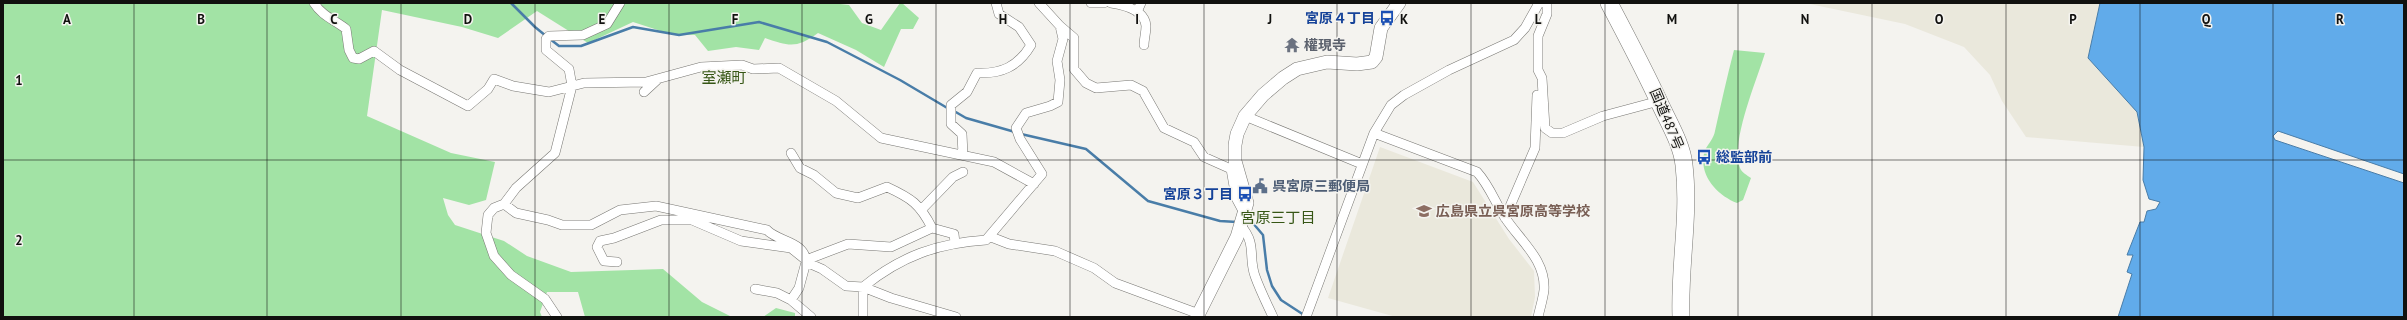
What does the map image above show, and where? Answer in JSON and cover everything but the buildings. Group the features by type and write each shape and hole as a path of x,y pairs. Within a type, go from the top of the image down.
{"highway":[{"name":"国道487号","path":"1609,3 1652,83 1678,142 1684,163 1687,217 1680,282 1681,317"}],"street":[{"path":"314,3 320,13 336,20 346,29 349,50 353,58 359,59 374,51 400,70 468,106 488,89 494,79 513,86 549,92 584,83 646,82 701,66 742,65 753,69 778,68 836,101 881,138 922,148 963,154 994,162 1034,184"},
{"path":"557,317 545,299 511,275 494,256 486,233 488,215 494,208 504,204 516,188 555,153 572,86 569,69 546,50 546,39 549,36 583,35 607,24 620,3"},
{"path":"963,154 962,134 951,124 951,105 967,92 977,73 1004,71 1024,57 1031,45 1019,28 999,14 996,3"},
{"path":"1038,3 1074,38 1074,69 1086,83 1096,88 1132,85 1142,91 1164,128 1194,142 1204,157 1231,169 1236,198 1252,245 1254,275 1273,317"},
{"path":"1091,3 1104,3"},
{"path":"1111,3 1121,5 1137,12 1142,16 1146,26 1144,46"},
{"path":"1137,12 1141,3"},
{"path":"991,237 1009,244 1055,252 1094,268 1115,283 1198,315 1243,219 1247,196 1235,161 1235,145 1237,134 1246,116 1263,95 1283,78 1297,69 1327,62 1357,64 1372,62 1376,58 1381,28 1399,3"},
{"path":"1306,317 1374,133 1391,105 1404,95 1450,70 1514,40 1525,28 1538,3"},
{"path":"1505,218 1535,148 1538,36 1547,14 1547,3"},
{"path":"863,287 896,263 955,243 986,240 991,237 1042,174 1020,139 1016,128 1026,113 1058,102 1060,80 1057,60 1063,39 1060,26"},
{"path":"1538,70 1542,78 1543,124 1552,133 1563,133 1603,116 1659,101"},
{"path":"644,92 660,78"},
{"path":"1246,116 1362,164"},
{"path":"1374,133 1477,172 1483,179 1505,218 1528,247 1543,276 1544,290 1538,317"},
{"path":"791,153 800,168 814,175 836,193 858,198 887,187 907,196 922,209 932,228"},
{"path":"922,209 953,177 962,172"},
{"path":"504,204 516,213 548,220 562,225 591,225 620,210 662,206 767,230 772,235 792,242 800,249 806,261 799,288 791,300"},
{"path":"617,262 604,261 597,247 600,241 614,238 661,220 692,220 741,241 791,248 806,261 822,269 846,286 863,287 891,298 954,317"},
{"path":"806,261 848,244 890,247 932,228 954,234 955,243"},
{"path":"863,287 863,317"},
{"path":"755,289 777,293 791,300 811,317"}],"shaded area":[{"path":"1805,3 2100,3 2088,58 2137,112 2144,147 2026,137 2002,101 1990,75 1964,47 1905,24"},
{"name":"広島県立呉宮原高等学校","path":"1380,147 1473,182 1509,239 1534,271 1535,297 1531,317 1396,317 1328,298"}],"green space":[{"path":"3,3 832,3 849,5 862,23 881,30 900,3 902,3 919,18 913,29 901,29 884,67 856,50 818,33 798,44 780,43 765,38 759,50 736,47 708,51 695,35 670,34 633,22 588,43 537,11 498,38 462,27 382,10 367,116 451,153 495,162 486,200 469,205 443,198 448,215 455,225 504,241 527,256 571,272 663,269 702,302 732,317 585,317 578,292 547,292 540,312 542,317 3,317"},
{"path":"1734,50 1765,53 1741,127 1738,157 1740,168 1743,173 1751,178 1743,200 1737,203 1722,195 1710,182 1706,175 1703,159 1705,150 1714,134"},
{"path":"776,308 795,313 795,317 763,317"}],"water":[{"path":"2100,3 2404,3 2404,174 2278,131 2273,136 2275,140 2404,183 2404,317 2118,317 2132,274 2127,272 2133,255 2127,255 2140,222 2144,222 2147,211 2156,209 2160,202 2149,199 2143,180 2144,147 2137,112 2088,58"}],"waterway":[{"path":"511,3 546,36"},
{"path":"550,39 559,46 581,46 633,27 679,35 759,22 827,42 900,80 949,109"},
{"path":"954,111 966,118 1015,132"},
{"path":"1021,134 1086,149 1148,201 1220,221 1237,222"},
{"path":"1246,222 1252,222 1263,235 1267,270 1272,286 1281,300 1304,315"}],"place":[{"name":"宮原４丁目","path":"1387,18"},
{"name":"權現寺","path":"1292,45"},
{"name":"総監部前","path":"1704,157"},
{"name":"呉宮原三郵便局","path":"1260,186"},
{"name":"宮原３丁目","path":"1245,194"},
{"name":"広島県立呉宮原高等学校","path":"1424,211"}],"district":[{"name":"室瀬町","path":"724,78"},
{"name":"宮原三丁目","path":"1278,218"}]}
